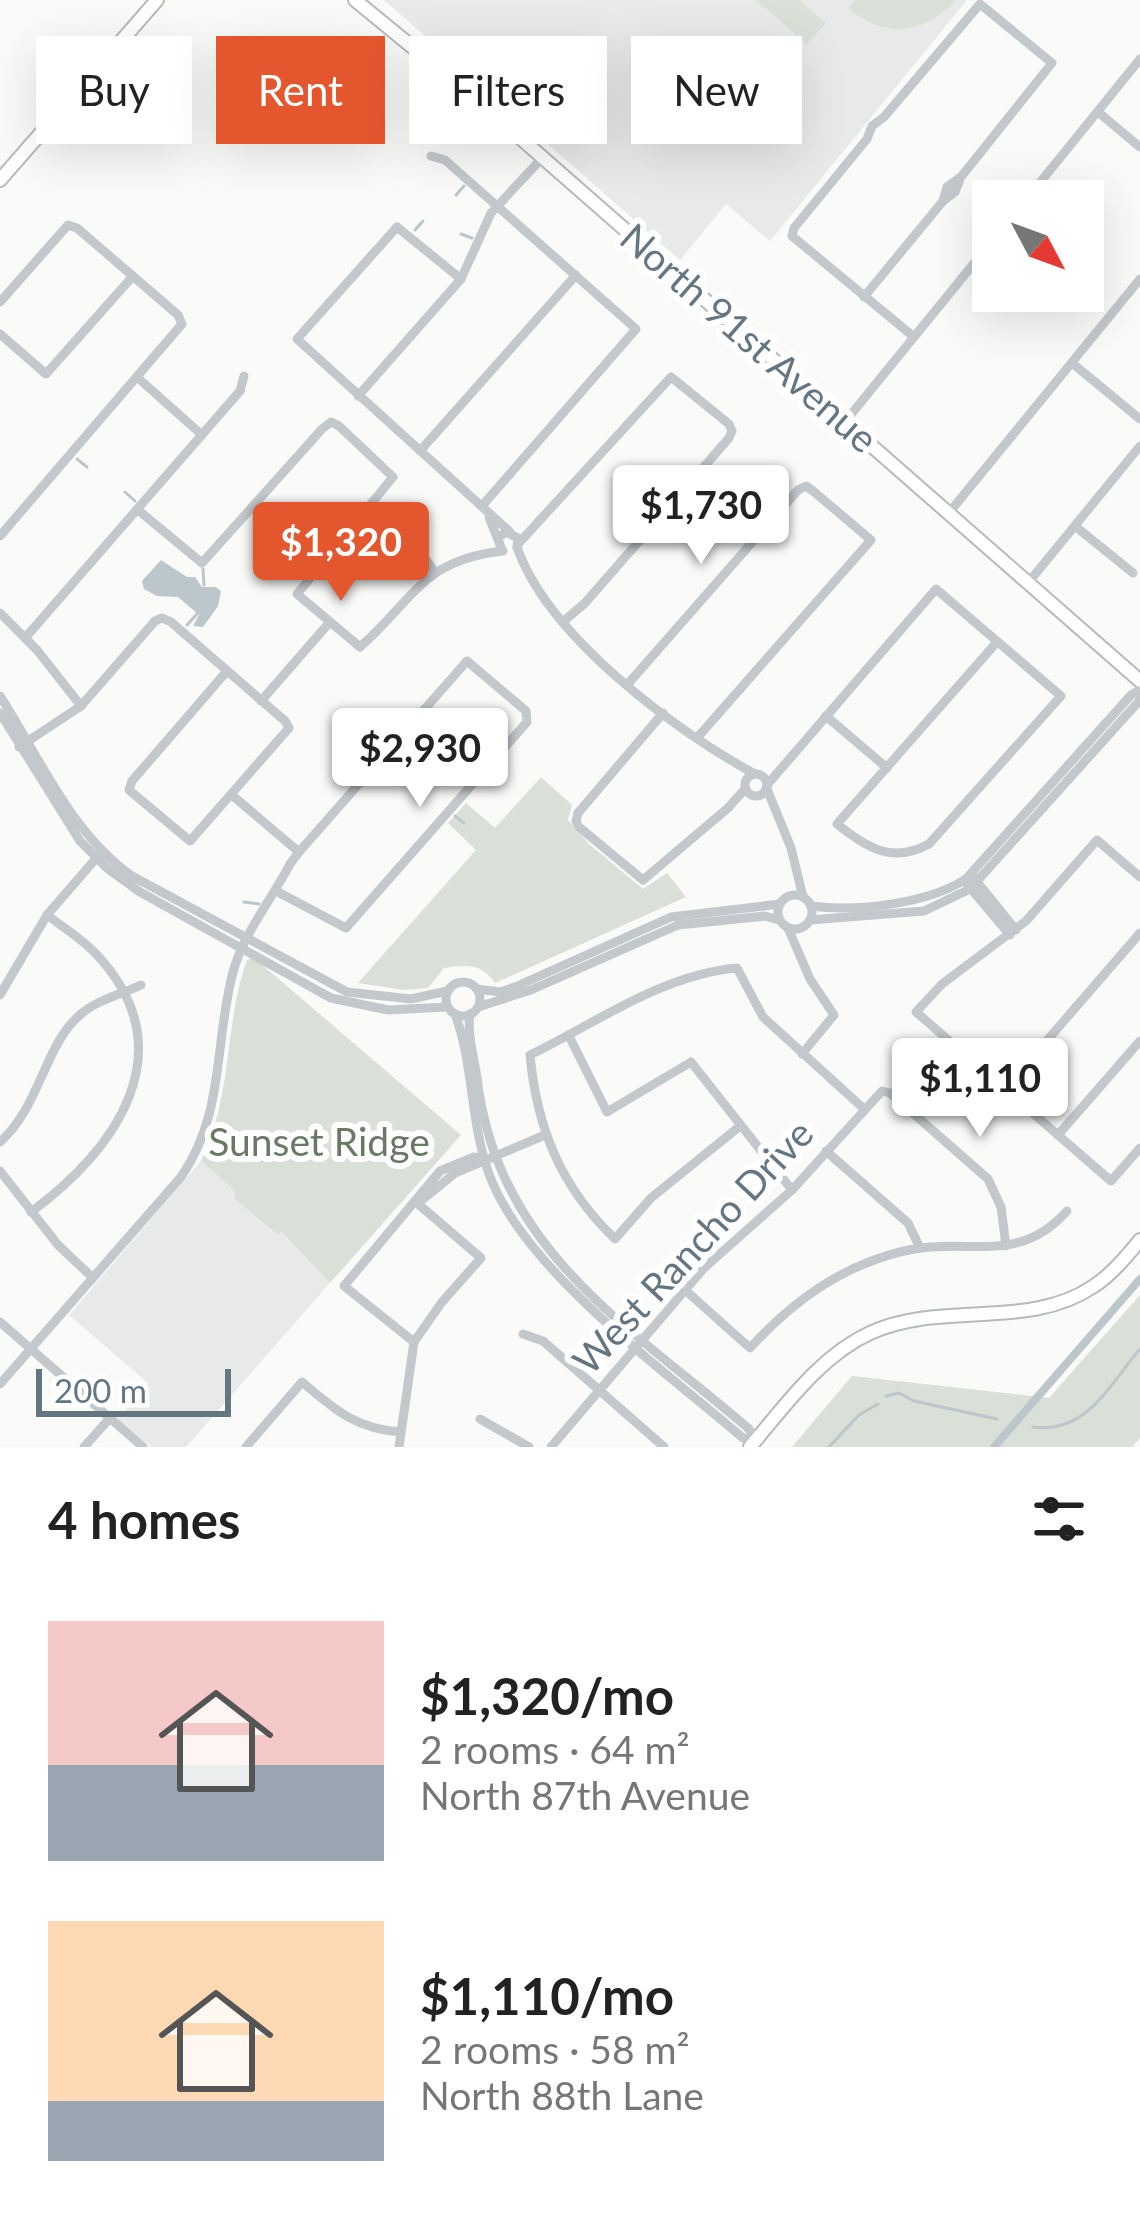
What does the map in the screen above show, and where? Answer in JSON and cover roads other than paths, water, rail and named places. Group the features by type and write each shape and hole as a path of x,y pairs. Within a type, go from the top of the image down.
{"main road":[{"path":"0,180 157,0"},
{"name":"North 91st Avenue","path":"355,0 543,157 1140,681"},
{"path":"752,1444 826,1361 855,1341 923,1317 1043,1308 1071,1299 1098,1284 1140,1240"}],"street":[{"path":"864,297 943,201 947,187 961,177 1052,63 980,4 884,118 872,126 867,139 792,236 864,297 908,328 914,337"},
{"path":"1042,180 1140,59"},
{"path":"1098,112 1140,147"},
{"path":"431,156 445,160 636,329 485,509"},
{"path":"358,396 461,279 486,222 543,157"},
{"path":"0,302 68,224 178,314 182,323 0,536"},
{"path":"461,279 397,226 297,339 511,532 527,572"},
{"path":"844,423 972,266"},
{"path":"420,451 576,275"},
{"path":"0,334 46,374 133,276"},
{"path":"948,514 1140,279"},
{"path":"1072,363 1140,419"},
{"path":"26,637 240,391 244,376"},
{"path":"138,510 202,563 331,422 393,477 297,594 360,647 434,572 501,545 518,545 671,377 732,431 585,603 564,621"},
{"path":"138,378 202,435"},
{"path":"1028,583 1140,446"},
{"path":"627,686 806,485 871,541 697,738"},
{"path":"368,509 424,556 434,572"},
{"path":"485,509 501,545 564,621 627,686 732,762 757,774 782,765"},
{"path":"501,545 511,532 537,525"},
{"path":"1075,526 1132,573"},
{"path":"663,713 578,812 576,821 643,880 782,765 936,589 998,642 1061,696 929,844 916,851 875,852 837,824 998,642"},
{"path":"0,613 26,637 81,706"},
{"path":"24,744 81,706 162,618 227,671 290,728 190,841 129,790 227,671"},
{"path":"261,701 329,623"},
{"path":"0,1384 181,1178 204,1138 215,1103 228,994 245,944 299,851 467,661 529,716 346,928 276,891"},
{"path":"811,907 907,902 970,881 1140,690"},
{"path":"0,696 24,744"},
{"path":"0,713 99,854 132,876 308,986 349,1004 388,1010 474,1010 677,925 766,916 784,924 807,923 924,910 970,881 1140,700"},
{"path":"826,716 887,768"},
{"path":"732,762 774,811 791,848 802,896 811,907"},
{"path":"756,790 757,774"},
{"path":"233,796 299,851"},
{"path":"1140,877 1097,840 1013,933 942,984 916,1012 1111,1181 1140,1148"},
{"path":"0,995 47,915 99,854"},
{"path":"794,872 784,900 784,924 810,979 834,1015 802,1054"},
{"path":"970,881 1013,933"},
{"path":"245,944 347,992 411,999 447,991 463,981 477,989 500,992 671,917 802,896"},
{"path":"800,952 811,907"},
{"path":"31,1212 55,1195 121,1120 130,1102 138,1054 135,1022 124,992 94,951 47,915"},
{"path":"1005,1089 1140,933"},
{"path":"740,1126 652,1198 616,1239 570,1188 545,1136 530,1055 662,986 713,970 737,968 763,1017 863,1108"},
{"path":"0,1142 25,1113 76,1018 141,985"},
{"path":"477,989 469,1032 488,1157"},
{"path":"447,991 504,1205 531,1245 573,1290 749,1429 752,1444"},
{"path":"569,1036 607,1112 691,1062 792,1190"},
{"path":"1058,1135 1140,1041"},
{"name":"West Rancho Drive","path":"551,1447 716,1255 792,1190 882,1091 988,1179 1001,1207 1006,1246"},
{"path":"414,1342 344,1286 440,1178 545,1136"},
{"path":"826,1151 908,1223 920,1248"},
{"path":"0,1171 92,1278"},
{"path":"399,1447 414,1342 481,1258 417,1203"},
{"path":"685,1290 750,1348 788,1309 830,1280 867,1263 920,1248 1006,1246 1042,1236 1067,1211"},
{"path":"0,1322 143,1447"},
{"path":"523,1334 543,1340 664,1447"},
{"path":"246,1447 302,1382 350,1420 371,1430 400,1432"},
{"path":"84,1447 110,1418"},
{"path":"480,1419 529,1447"}],"waterway":[{"path":"456,195 464,186"},
{"path":"415,230 423,221"},
{"path":"461,234 472,238"},
{"path":"77,459 87,467"},
{"path":"125,492 135,501"},
{"path":"203,569 204,585"},
{"path":"187,625 197,614"},
{"path":"395,752 405,760"},
{"path":"455,816 464,823"},
{"path":"244,902 259,904"},
{"path":"994,1447 1140,1279"},
{"path":"1033,1427 1052,1427 1082,1415 1140,1349"},
{"path":"886,1396 899,1393 914,1401 997,1419"},
{"path":"829,1447 859,1415 878,1404"}],"park label":[{"name":"Sunset Ridge","path":"319,1142"}]}
